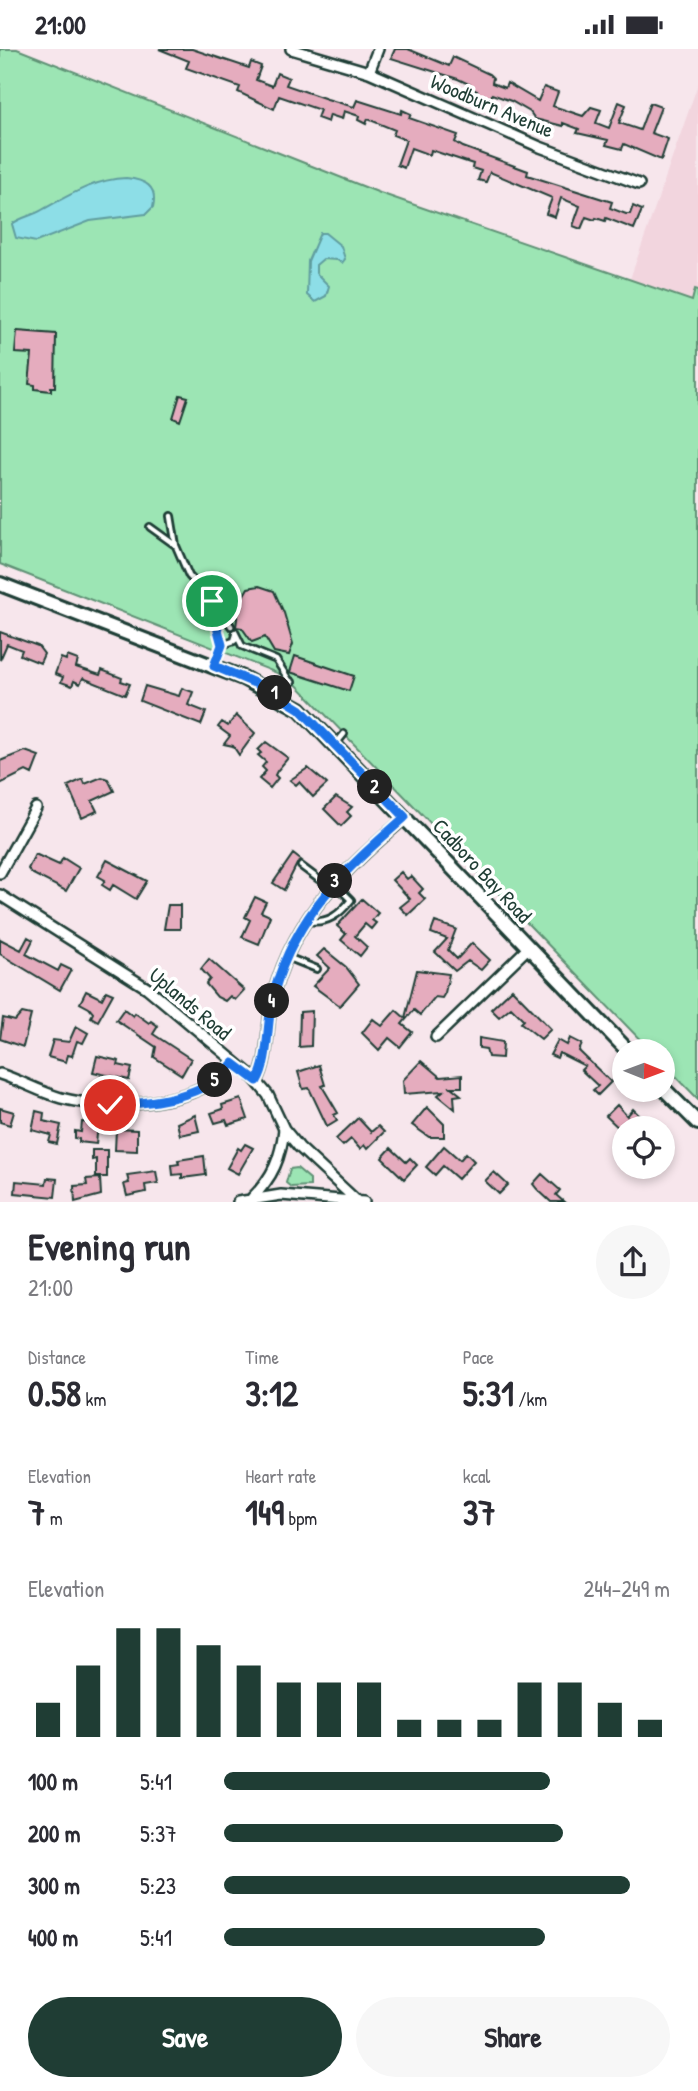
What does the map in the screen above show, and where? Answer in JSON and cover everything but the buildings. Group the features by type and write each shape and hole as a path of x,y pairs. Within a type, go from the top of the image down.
{"main road":[{"name":"Cadboro Bay Road","path":"0,584 214,666 300,709 616,1039"},
{"path":"676,1101 698,1123"}],"street":[{"name":"Woodburn Avenue","path":"291,49 369,72 540,147 639,184"},
{"path":"369,72 378,49"},
{"path":"0,873 36,808"},
{"path":"257,1081 263,1071 265,1035 273,993 286,957 305,920 331,884 405,817"},
{"name":"Uplands Road","path":"0,895 147,988 257,1081 278,1111 284,1129 313,1163 360,1202"},
{"path":"436,1037 528,948"},
{"path":"0,1075 62,1098 94,1104 127,1105 161,1100 194,1090 224,1075 233,1063"},
{"path":"251,1198 274,1171 282,1149 284,1129"},
{"path":"238,1202 281,1195 360,1202"}],"lane":[{"path":"171,516 176,546 189,576 231,626"},
{"path":"150,527 176,546"},
{"path":"214,666 222,645 217,626 220,610"},
{"path":"222,645 234,641 236,634 242,646 276,660 290,681 280,697"},
{"path":"334,746 344,734"},
{"path":"300,866 331,884 351,900 342,912 327,920 305,920"},
{"path":"286,957 317,969"}],"shaded area":[{"path":"698,84 698,290 693,301 630,279"}],"green space":[{"path":"0,49 17,49 380,193 692,301 695,289 698,290 698,1099 676,1076 676,1039 639,1039 290,678 0,564"},
{"path":"297,1168 310,1179 310,1186 291,1187 286,1183 290,1169"}],"water":[{"path":"126,178 139,180 152,189 153,207 146,214 90,221 36,242 16,238 12,224 15,222 93,185"},
{"path":"320,233 325,233 341,246 345,259 342,263 323,259 316,265 316,273 329,286 326,296 315,302 307,295 308,261"}],"route":[{"path":"110,1105 144,1103 178,1096 224,1075 233,1063 257,1081 265,1061 265,1035 273,993 297,934 334,882 405,817 300,709 264,687 214,666 222,645 217,626 220,610 212,601"}]}
